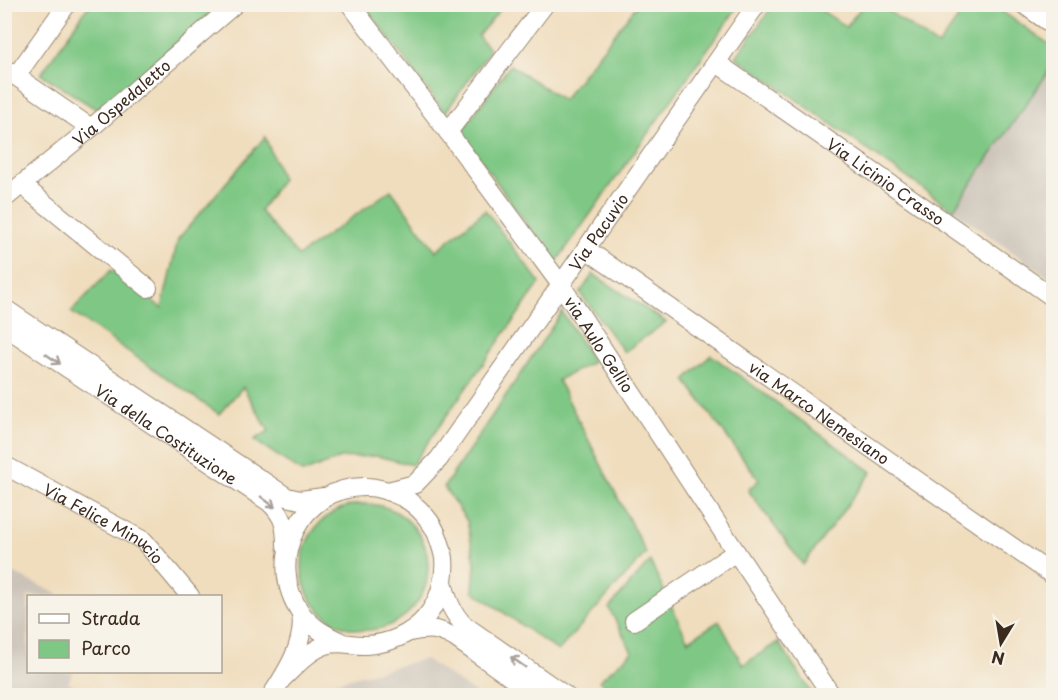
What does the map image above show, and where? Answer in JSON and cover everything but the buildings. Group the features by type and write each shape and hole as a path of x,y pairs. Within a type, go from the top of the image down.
{"street":[{"path":"68,4 10,72 91,128"},
{"name":"Via Ospedaletto","path":"4,199 91,128 235,4"},
{"name":"via Aulo Gellio","path":"350,4 561,285 832,696"},
{"path":"448,132 545,4"},
{"name":"Via Pacuvio","path":"438,535 423,497 439,459 757,4"},
{"path":"1023,4 1053,26"},
{"name":"Via Licinio Crasso","path":"717,63 1053,298"},
{"path":"22,185 147,288"},
{"name":"via Marco Nemesiano","path":"586,249 1053,576"},
{"name":"Via della Costituzione","path":"4,308 287,497 300,500 326,497 346,489 367,487 388,491 408,500 425,515 438,535 444,558 443,581 437,600 425,618 410,632 388,642 365,646 341,642 320,632 302,614 290,592 285,567 286,533 278,510 4,326"},
{"name":"Via Pacuvio","path":"388,491 415,484 439,459"},
{"name":"Via Felice Minucio","path":"4,465 144,541 188,595"},
{"name":"Via della Costituzione","path":"285,567 289,543 297,525 309,510 326,497"},
{"path":"633,621 736,552"},
{"path":"443,581 445,593 452,608 464,625 566,696"},
{"path":"271,696 283,678 302,636 302,614"},
{"path":"410,632 429,628 443,631 537,696"},
{"path":"283,678 310,653 326,645 341,642"}],"shaded area":[{"path":"1053,65 1054,271 1049,278 953,210"},
{"path":"4,569 60,595 27,595 27,673 73,673 68,683 101,695 5,695"},
{"path":"425,659 478,695 280,696"}],"green space":[{"path":"774,4 814,5 846,27 863,5 880,5 938,46 968,5 993,5 1053,47 1053,65 953,210 736,57"},
{"path":"89,5 219,5 99,111 41,74"},
{"path":"364,5 504,5 478,36 490,50 445,113"},
{"path":"637,5 739,5 555,264 461,132 510,65 563,100"},
{"path":"265,137 282,179 260,211 298,256 391,190 436,251 485,210 540,283 412,465 377,456 340,458 303,473 254,440 269,431 243,387 219,414 71,312 111,270 162,308 178,239"},
{"path":"593,274 666,322 624,352 580,293"},
{"path":"562,312 593,362 558,380 646,553 558,651 473,591 475,563 467,521 444,487"},
{"path":"711,355 872,472 803,565 748,490 759,480 685,380"},
{"path":"365,504 389,509 410,522 423,543 428,567 423,591 410,612 389,625 365,630 341,625 320,612 307,591 302,567 307,543 320,522 341,509"},
{"path":"650,561 688,641 719,621 743,665 778,642 812,693 810,696 621,695 599,681 632,652 609,608"}]}
